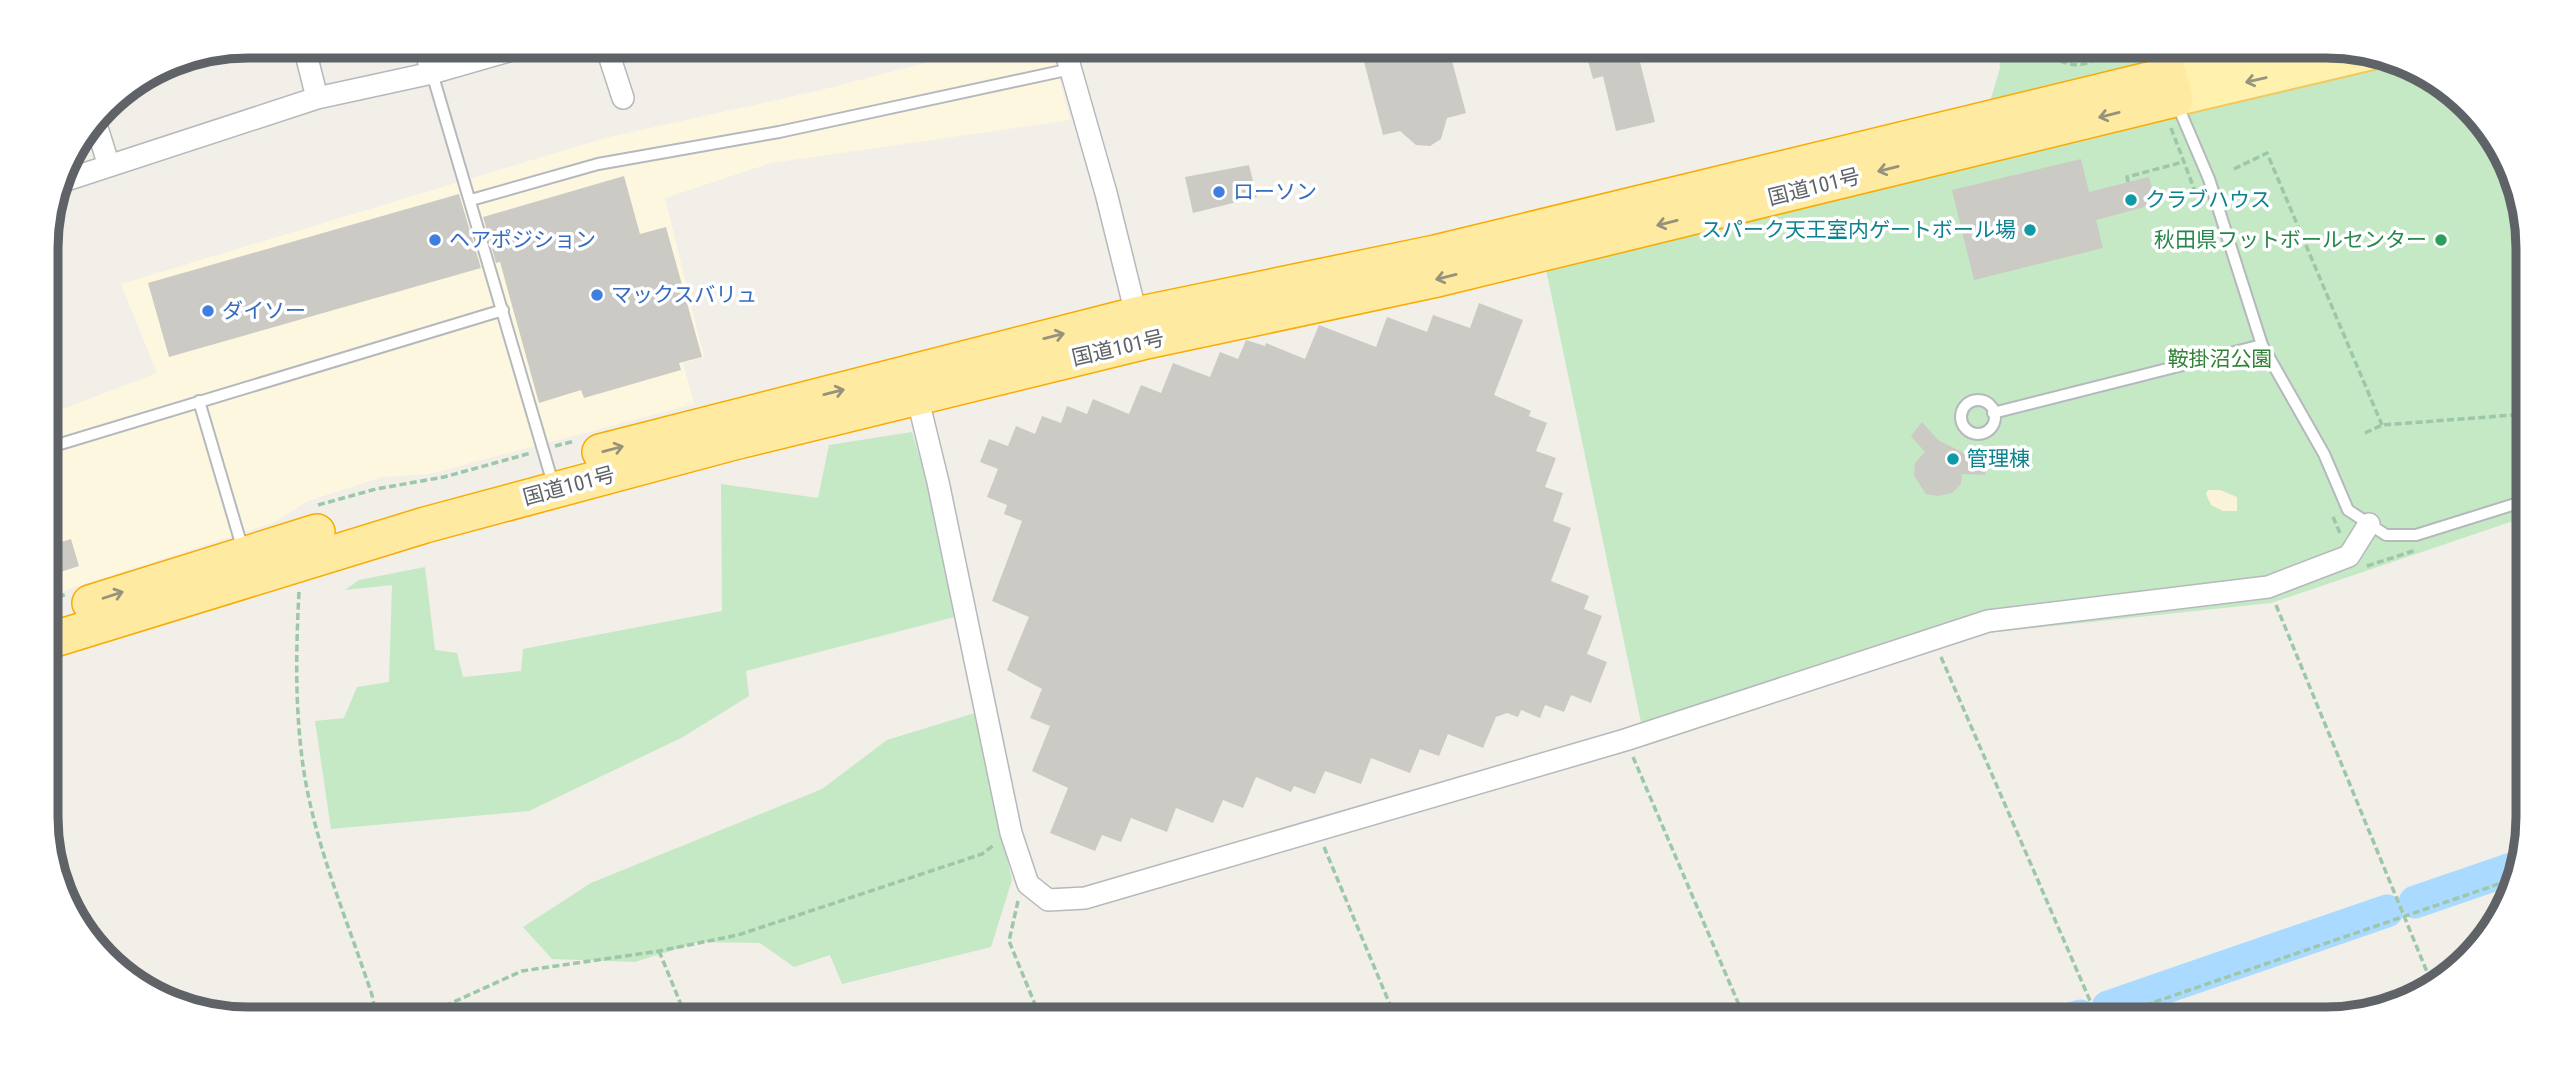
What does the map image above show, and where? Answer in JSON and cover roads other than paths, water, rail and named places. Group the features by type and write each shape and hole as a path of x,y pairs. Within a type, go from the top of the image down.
{"highway":[{"name":"国道101号","path":"58,638 300,562 725,418 1139,328 2168,73"},
{"name":"国道101号","path":"58,613 244,553 552,478 917,396 1139,328"}],"main road":[{"path":"2168,73 2237,58"},
{"path":"2168,73 2320,58"}],"street":[{"path":"307,58 317,98"},
{"path":"428,58 432,73"},
{"path":"71,178 317,98 432,73 468,58"},
{"path":"610,58 623,98"},
{"path":"1068,58 1139,328"},
{"path":"98,131 109,166"},
{"path":"917,396 938,482 1011,833 1028,884 1048,900 1085,898 1317,832 1625,740 1988,621 2268,587 2349,556 2369,524"}],"lane":[{"path":"471,200 598,164 779,132 1071,69"},
{"path":"432,73 552,478"},
{"path":"2168,73 2209,179 2262,345 2324,454 2348,510 2386,535 2416,535 2516,504"},
{"path":"58,445 503,310"},
{"path":"1993,413 2262,345"},
{"path":"199,401 244,553"}],"waterway":[{"path":"2415,902 2509,870"},
{"path":"2108,1007 2387,911"}],"place":[{"name":"ローソン","path":"1219,192"},
{"name":"クラブハウス","path":"2131,200"},
{"name":"スパーク天王室内ゲートボール場","path":"2030,230"},
{"name":"ヘアポジション","path":"435,240"},
{"name":"秋田県フットボールセンター","path":"2441,240"},
{"name":"マックスバリュ","path":"597,295"},
{"name":"ダイソー","path":"208,311"},
{"name":"管理棟","path":"1953,459"}],"park label":[{"name":"鞍掛沼公園","path":"2220,359"}]}
